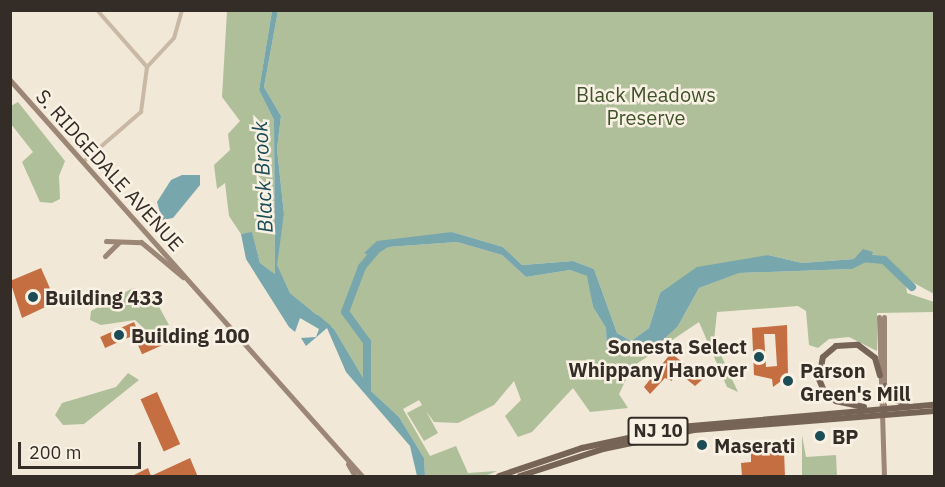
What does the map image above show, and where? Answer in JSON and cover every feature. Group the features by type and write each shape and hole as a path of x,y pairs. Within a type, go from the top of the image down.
{"main road":[{"name":"S. RIDGEDALE AVENUE","path":"10,80 187,279"},
{"path":"106,241 148,246 187,279 362,477"},
{"path":"105,256 118,242"},
{"path":"881,411 885,386 881,317 880,375 881,411 884,477"},
{"path":"880,375 872,353 852,343 831,349 819,373 821,387 832,399 881,411"},
{"path":"885,386 889,396 911,407"},
{"name":"NJ 10","path":"520,477 603,449 694,430 934,405"},
{"name":"NJ 10","path":"499,477 582,448 672,428 881,411 934,411"},
{"path":"343,455 355,477"}],"street":[{"path":"97,10 147,67"},
{"path":"82,163 141,112 147,67 174,38 182,10"}],"green space":[{"path":"227,11 272,11 259,90 274,120 275,274 260,263 252,233 241,234 229,216 225,183 217,189 214,165 230,150 228,134 240,121 222,97"},
{"name":"Black Meadows Preserve","path":"278,11 934,11 934,294 905,278 907,293 934,302 934,312 877,313 877,351 849,337 829,339 818,348 809,345 806,311 798,306 717,312 714,340 738,392 727,387 699,322 632,367 619,394 628,408 590,412 573,388 532,432 518,437 505,416 521,400 514,381 494,405 458,423 434,422 426,411 438,433 424,441 407,413 422,405 419,400 403,409 430,456 456,446 468,473 497,471 485,476 425,476 424,458 399,417 371,391 334,329 290,293 276,264 284,214 277,149 281,116 264,87","holes":["452,232 503,247 522,265 573,261 594,269 617,333 631,341 649,328 660,293 768,255 802,263 854,259 852,269 738,273 699,288 678,326 607,354 606,328 593,307 588,276 570,270 526,277 502,255 457,242 388,247"]},
{"path":"18,102 65,161 59,176 60,199 52,203 40,202 22,162 33,152 11,124 11,106"},
{"path":"133,288 152,294 169,325 151,335 135,320 101,325 90,320 91,311"},
{"path":"128,373 139,380 84,424 63,425 55,415 62,403 116,387"},
{"path":"802,435 806,457 836,455 837,476 802,476"}],"water":[{"path":"272,11 278,11 264,87 281,116 277,149 284,214 277,265 290,293 334,329 371,391 399,417 424,458 425,476 417,476 410,446 346,372 327,328 306,346 301,338 316,337 319,329 300,318 295,332 289,327 246,259 241,234 252,232 260,263 275,274 274,120 259,90"},
{"path":"182,175 200,175 200,185 173,218 162,220 157,202 171,180"},
{"path":"452,232 503,247 522,265 573,261 594,269 617,333 631,341 649,328 660,293 697,267 768,255 802,263 854,259 863,249 873,252 870,260 852,269 739,273 699,288 678,326 652,350 607,355 606,328 593,307 587,276 570,270 526,277 502,255 457,242 388,247 372,257 364,253 377,241"}],"building":[{"name":"Building 433","path":"41,268 56,302 22,318 10,281"},
{"name":"Building 100","path":"134,322 139,333 105,348 100,337"},
{"name":"Sonesta Select Whippany Hanover","path":"787,325 788,376 773,387 772,379 754,375 752,328","holes":["764,334 775,334 777,366 766,367"]},
{"path":"160,333 165,344 142,354 137,343"},
{"path":"671,353 703,379 695,386 674,369 672,381 665,378 650,394 644,387"},
{"path":"157,392 180,444 164,451 141,399"},
{"path":"784,450 785,477 742,477 741,463 751,462 751,452"},
{"path":"190,458 198,477 130,477 148,468 151,476"}],"waterway":[{"path":"367,389 367,342 345,312 362,267 377,249"},
{"path":"861,258 884,260 912,287"},
{"name":"Black Brook","path":"318,316 330,326"}],"place":[{"name":"Building 433","path":"33,297"},
{"name":"Building 100","path":"119,335"},
{"name":"Sonesta Select Whippany Hanover","path":"759,357"},
{"name":"Parson Green's Mill","path":"788,381"},
{"name":"BP","path":"820,436"},
{"name":"Maserati","path":"702,445"}]}
